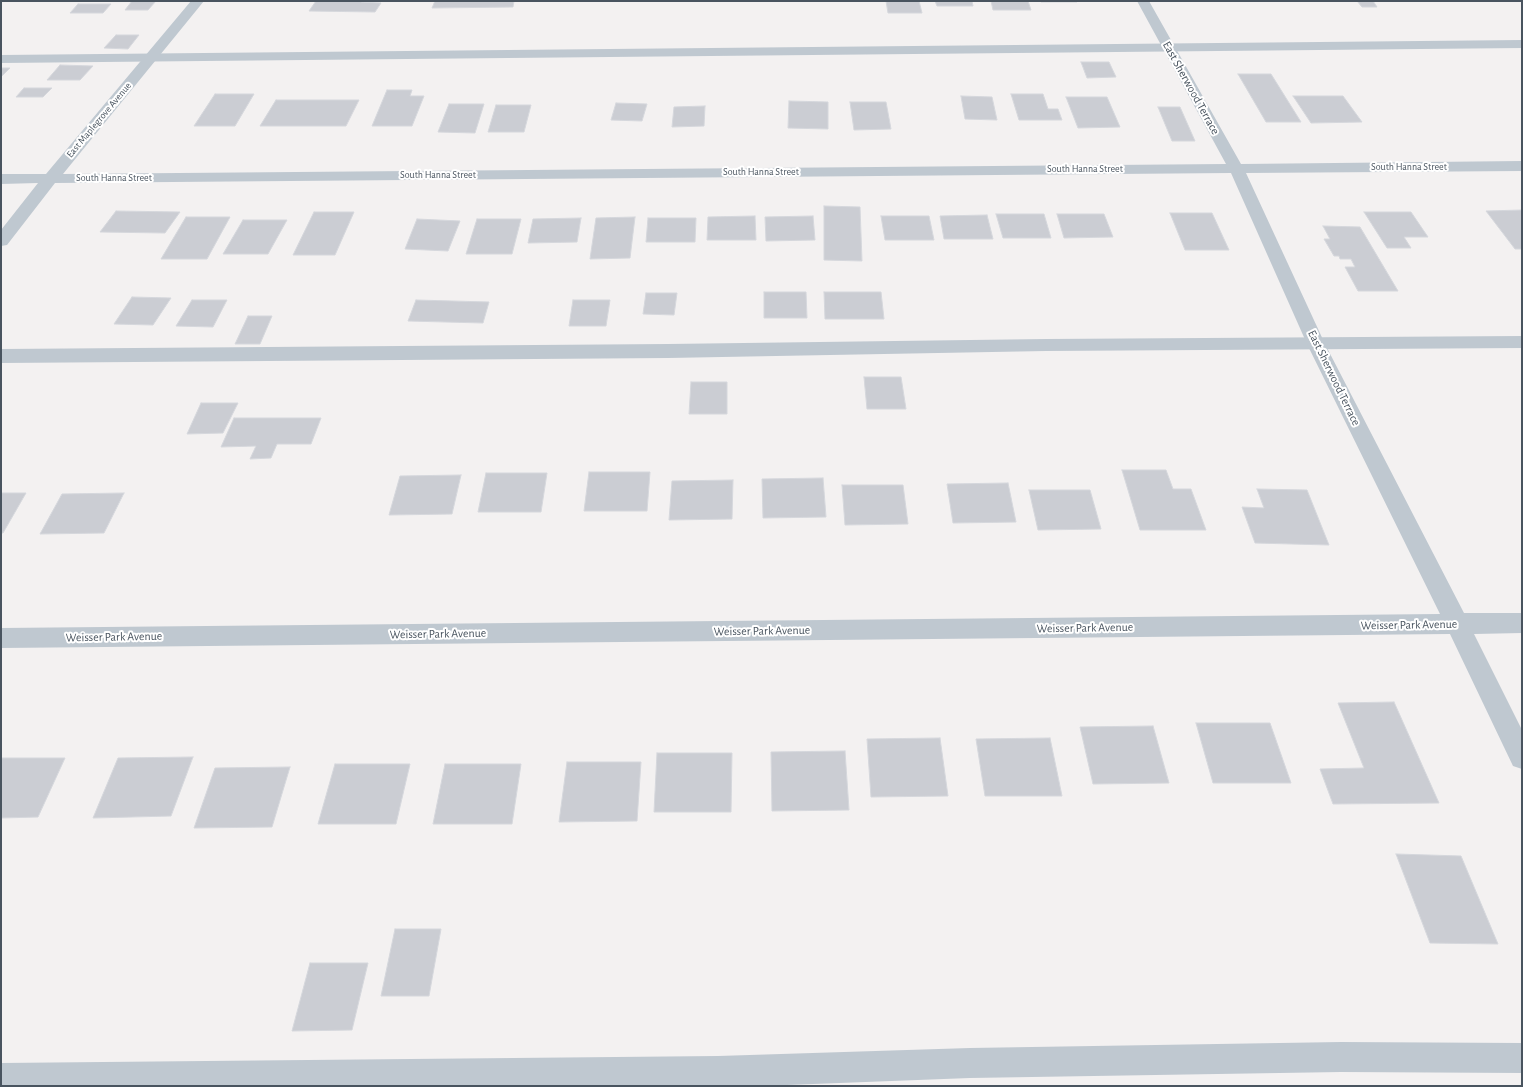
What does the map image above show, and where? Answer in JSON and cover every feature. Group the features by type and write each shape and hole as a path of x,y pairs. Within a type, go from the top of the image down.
{"street":[{"name":"East Maplegrove Avenue","path":"1,241 50,178 198,1"},
{"name":"East Sherwood Terrace","path":"1144,1 1236,168 1316,344 1522,757"},
{"path":"1,59 152,56 1109,49 1169,47 1522,44"},
{"name":"South Hanna Street","path":"1,179 1522,166"},
{"path":"1,356 668,351 1046,345 1522,342"},
{"name":"Weisser Park Avenue","path":"1,638 1522,623"},
{"path":"1,1079 718,1072 970,1063 1333,1057 1522,1058"}],"building":[{"path":"132,1 156,1 148,10 125,10"},
{"path":"316,1 361,1 381,3 375,12 309,11"},
{"path":"435,1 514,1 513,7 432,8"},
{"path":"886,1 919,1 922,13 888,13"},
{"path":"935,1 972,1 973,6 937,6"},
{"path":"991,1 1028,1 1031,10 993,10"},
{"path":"1040,1 1076,1 1077,2 1041,2"},
{"path":"1357,1 1373,1 1377,7 1362,7"},
{"path":"78,4 111,4 103,13 70,13"},
{"path":"116,35 139,35 128,49 104,48"},
{"path":"1081,62 1109,62 1116,77 1087,78"},
{"path":"60,65 93,66 80,80 47,80"},
{"path":"1,68 10,68 1,77"},
{"path":"1238,74 1271,74 1301,122 1266,122"},
{"path":"24,88 52,88 43,97 16,97"},
{"path":"387,90 412,90 410,96 424,96 412,126 372,126"},
{"path":"215,94 254,94 235,126 194,126"},
{"path":"1011,94 1043,94 1048,109 1058,109 1062,120 1019,120"},
{"path":"961,96 992,97 997,120 965,119"},
{"path":"1293,96 1343,96 1362,122 1311,123"},
{"path":"1066,97 1107,97 1120,127 1078,128"},
{"path":"276,100 359,100 346,126 260,126"},
{"path":"789,101 828,102 828,129 788,128"},
{"path":"850,102 886,102 891,129 854,130"},
{"path":"616,103 647,104 642,121 611,120"},
{"path":"449,104 484,104 475,133 438,132"},
{"path":"496,105 531,105 524,132 488,132"},
{"path":"705,106 704,126 672,127 674,107"},
{"path":"1158,107 1180,107 1195,141 1172,141"},
{"path":"824,206 860,207 862,261 824,260"},
{"path":"1522,210 1522,249 1515,249 1486,211"},
{"path":"116,211 180,212 165,233 100,232"},
{"path":"314,212 354,212 335,255 293,255"},
{"path":"1364,212 1411,212 1428,237 1404,237 1411,248 1387,248"},
{"path":"1170,213 1212,213 1229,250 1185,250"},
{"path":"996,214 1044,214 1051,238 1003,238"},
{"path":"1057,214 1104,214 1113,237 1064,238"},
{"path":"987,215 993,239 944,239 940,216"},
{"path":"755,216 756,240 707,240 708,217"},
{"path":"813,216 815,240 766,241 765,217"},
{"path":"881,216 929,216 934,240 885,240"},
{"path":"186,217 230,217 207,259 161,259"},
{"path":"635,217 630,258 590,259 596,218"},
{"path":"581,218 577,242 528,243 533,219"},
{"path":"648,218 696,218 695,242 646,242"},
{"path":"417,219 460,221 448,251 405,249"},
{"path":"477,219 521,219 512,254 466,254"},
{"path":"243,220 287,220 268,254 223,254"},
{"path":"1323,226 1360,227 1398,291 1358,291 1345,267 1355,267 1351,259 1340,259 1339,256 1334,256 1324,239 1330,239"},
{"path":"764,292 806,292 807,318 764,318"},
{"path":"824,292 881,292 884,319 825,319"},
{"path":"646,293 677,293 674,315 643,314"},
{"path":"132,297 171,298 153,325 114,324"},
{"path":"192,300 227,300 213,327 176,326"},
{"path":"416,300 489,302 483,323 408,321"},
{"path":"573,300 610,300 606,326 569,326"},
{"path":"248,316 272,316 260,344 235,344"},
{"path":"864,377 901,377 906,409 867,409"},
{"path":"691,382 727,382 727,414 689,414"},
{"path":"201,403 238,403 223,433 187,434"},
{"path":"234,418 321,418 311,444 277,444 271,458 250,459 256,446 221,447"},
{"path":"1122,470 1166,470 1173,489 1191,489 1206,530 1140,530"},
{"path":"589,472 650,472 647,511 584,511"},
{"path":"486,473 547,473 541,512 478,512"},
{"path":"461,475 452,514 389,515 400,476"},
{"path":"823,478 826,517 763,518 762,479"},
{"path":"733,480 732,519 669,520 672,481"},
{"path":"1008,483 1016,522 953,523 947,484"},
{"path":"842,485 903,485 908,524 845,525"},
{"path":"1257,489 1307,490 1329,545 1255,543 1242,507 1264,508"},
{"path":"1029,490 1090,490 1101,529 1038,530"},
{"path":"1,493 26,493 3,533 1,533"},
{"path":"124,493 104,533 40,534 62,494"},
{"path":"1394,702 1439,803 1333,804 1320,769 1364,768 1338,703"},
{"path":"1196,723 1270,723 1291,783 1213,783"},
{"path":"1153,726 1169,783 1093,784 1080,727"},
{"path":"940,738 948,796 871,797 867,739"},
{"path":"1050,738 1062,796 985,796 976,739"},
{"path":"845,751 849,810 772,811 771,752"},
{"path":"657,753 732,753 731,812 654,812"},
{"path":"193,757 171,816 93,818 118,758"},
{"path":"1,758 65,758 38,817 1,818"},
{"path":"567,762 641,762 637,821 559,822"},
{"path":"335,764 410,764 396,824 318,824"},
{"path":"445,764 521,764 512,824 433,824"},
{"path":"290,767 272,827 194,828 215,768"},
{"path":"1396,854 1461,856 1498,944 1430,943"},
{"path":"395,929 441,929 429,996 381,996"},
{"path":"310,963 368,963 352,1030 292,1031"}]}
